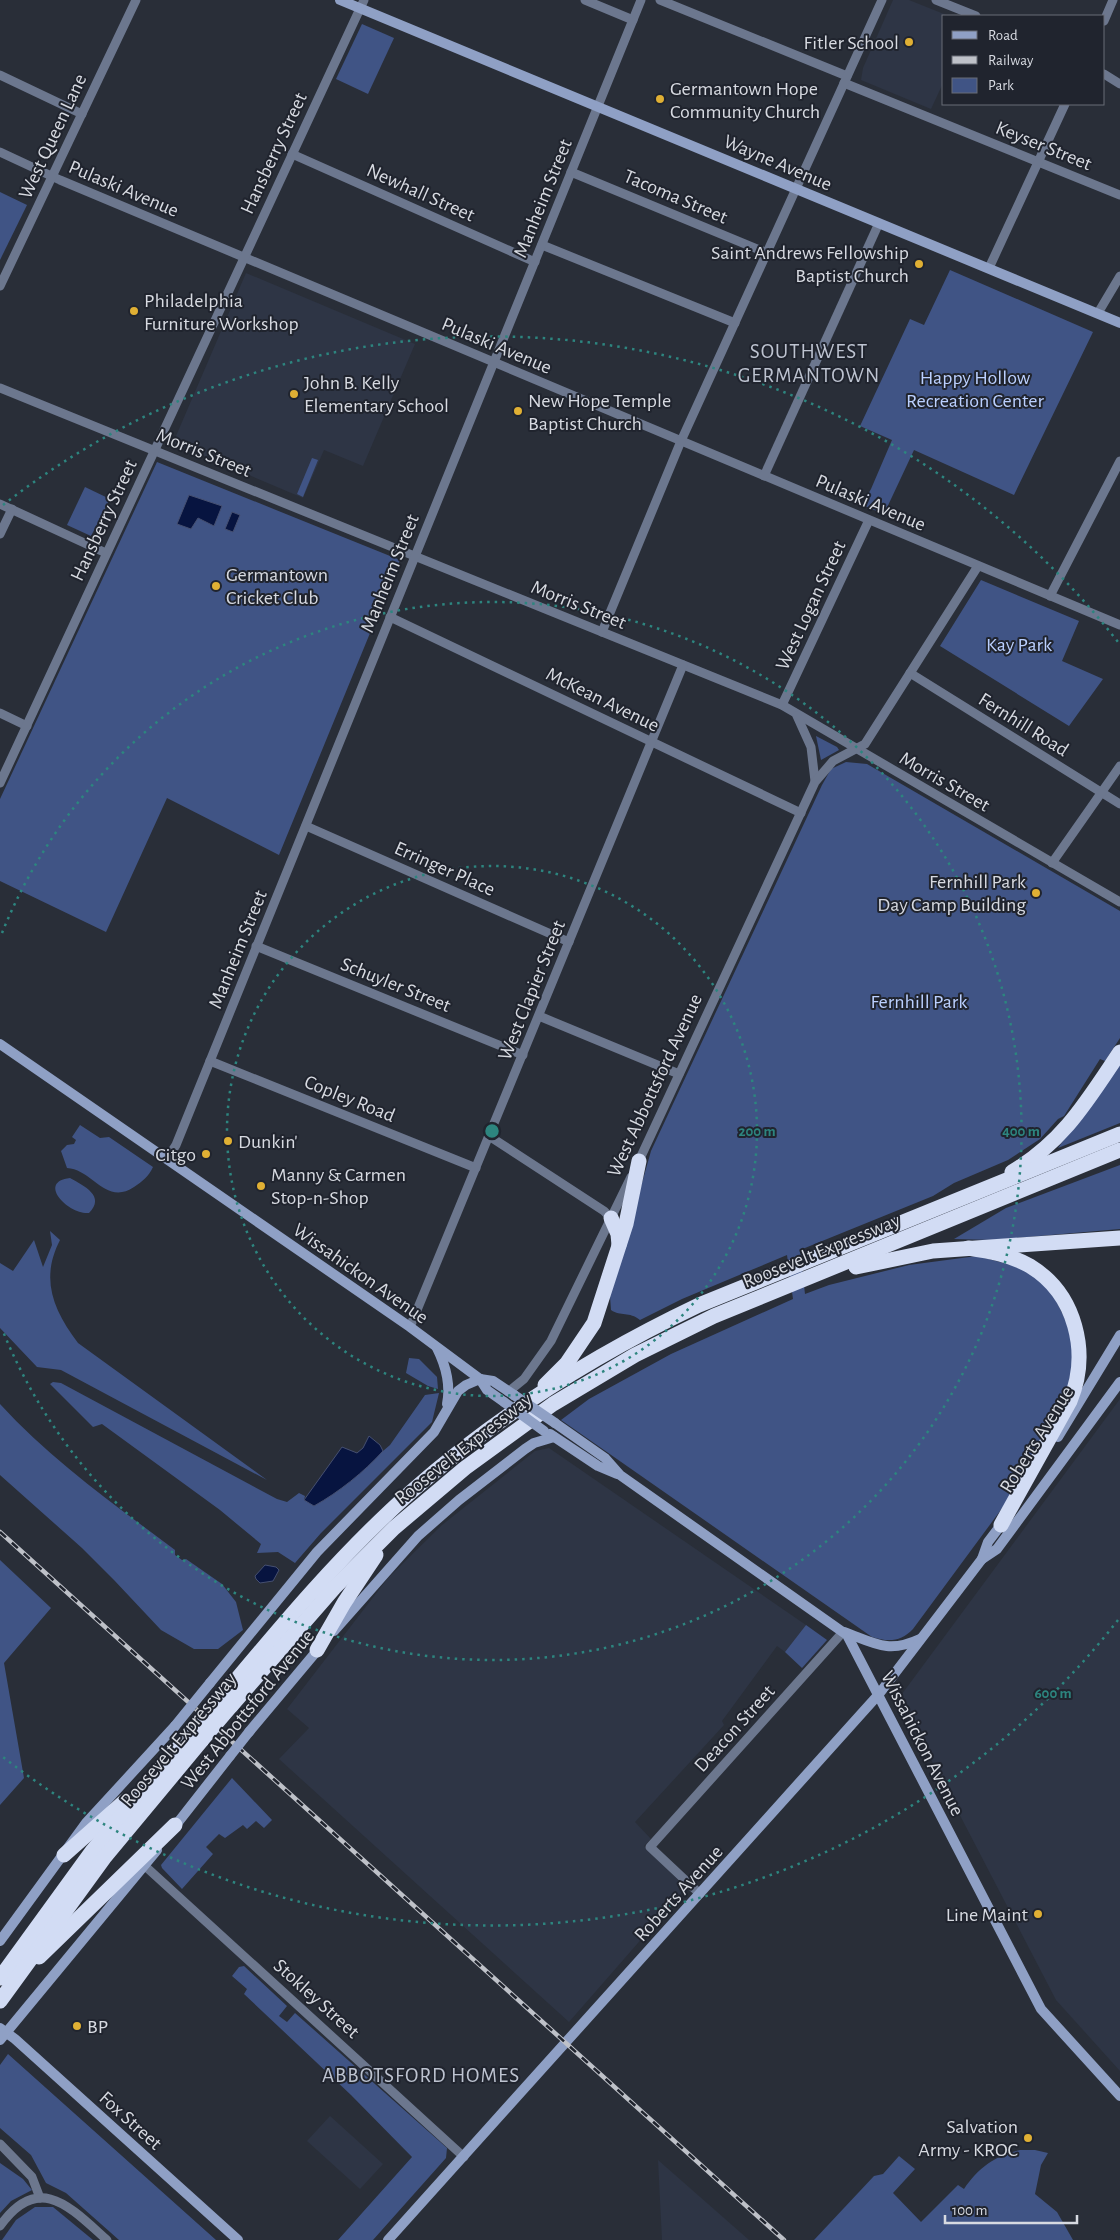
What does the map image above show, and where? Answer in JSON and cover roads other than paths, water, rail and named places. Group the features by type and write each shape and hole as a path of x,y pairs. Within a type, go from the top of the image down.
{"highway":[{"path":"974,1194 1037,1155 1061,1135 1120,1052"},
{"name":"Roosevelt Expressway","path":"227,1702 313,1591 382,1520 453,1457 506,1417 614,1349 699,1305 1120,1134"},
{"name":"Roosevelt Expressway","path":"0,1978 82,1866 144,1788 196,1737 334,1588 394,1528 438,1489 490,1448 580,1387 690,1327 1120,1150"},
{"path":"533,1400 567,1362 588,1334 599,1310 631,1204 639,1161"},
{"path":"611,1218 618,1234 619,1245"},
{"path":"804,1279 902,1256 968,1248 1120,1238"},
{"path":"968,1248 1007,1256 1029,1266 1043,1276 1064,1302 1070,1313 1079,1344 1079,1367 1072,1396 1001,1525"},
{"path":"317,1650 344,1603 394,1528"},
{"name":"Roosevelt Expressway","path":"0,2001 104,1858 196,1737"},
{"path":"64,1855 119,1804 144,1788"},
{"path":"18,1976 63,1935 175,1825"}],"street":[{"name":"West Queen Lane","path":"0,286 136,0"},
{"name":"Wayne Avenue","path":"340,0 362,4 598,106 1120,322"},
{"path":"585,0 633,20"},
{"name":"Manheim Street","path":"167,1159 176,1145 641,0"},
{"name":"Keyser Street","path":"660,0 1120,195"},
{"path":"602,632 681,441 882,0"},
{"path":"936,0 974,15"},
{"path":"1105,19 1113,0"},
{"name":"Hansberry Street","path":"0,783 362,4"},
{"path":"0,75 82,114"},
{"path":"1105,75 1120,84"},
{"path":"989,268 1065,105"},
{"name":"Pulaski Avenue","path":"0,152 52,177 1120,625"},
{"name":"Newhall Street","path":"292,154 535,262"},
{"name":"Tacoma Street","path":"571,172 767,253"},
{"path":"764,476 879,223"},
{"path":"542,245 734,323"},
{"path":"1098,313 1120,276"},
{"name":"Morris Street","path":"0,388 782,705 856,750 1120,902"},
{"path":"1050,596 1120,461"},
{"path":"1111,478 1120,482"},
{"path":"0,504 106,553"},
{"path":"0,534 12,509"},
{"name":"West Logan Street","path":"782,705 869,520"},
{"name":"West Abbottsford Avenue","path":"511,1394 551,1341 639,1161 815,782 833,760 865,744 978,566"},
{"name":"McKean Avenue","path":"390,617 801,813"},
{"name":"West Clapier Street","path":"410,1327 683,665"},
{"name":"Fernhill Road","path":"910,673 1120,804"},
{"path":"0,713 27,726"},
{"path":"795,713 811,747 815,782"},
{"path":"1052,863 1120,766"},
{"name":"Erringer Place","path":"306,826 569,942"},
{"name":"Schuyler Street","path":"256,946 523,1055"},
{"path":"539,1016 679,1074"},
{"name":"Wissahickon Avenue","path":"0,1044 410,1327 480,1379 487,1390 554,1437 598,1466 620,1475 843,1632 852,1643 879,1694 1041,2009 1120,2096"},
{"name":"Copley Road","path":"210,1061 476,1168"},
{"path":"489,1136 604,1211 611,1218"},
{"name":"Roberts Avenue","path":"388,2240 879,1694 982,1559 988,1542 1026,1489 1120,1335"},
{"path":"437,1347 443,1360 448,1383 446,1411"},
{"path":"0,1941 86,1823 175,1726 309,1561 434,1432 458,1391 480,1379"},
{"name":"Wissahickon Avenue","path":"480,1379 494,1381 556,1423 605,1458 620,1475"},
{"name":"Roberts Avenue","path":"982,1559 997,1549 1120,1382"},
{"name":"West Abbottsford Avenue","path":"2,2033 145,1866 249,1732 317,1650 408,1546 436,1520 525,1448 554,1437"},
{"path":"843,1632 875,1645 883,1646 902,1645 923,1637"},
{"name":"Deacon Street","path":"700,1894 650,1847 843,1632"},
{"name":"Stokley Street","path":"145,1866 464,2157"},
{"name":"Fox Street","path":"2,2033 238,2240"},
{"path":"0,2144 32,2177 40,2198"},
{"path":"0,2226 8,2214 22,2204 40,2198 56,2200 68,2205 107,2240"}],"railway":[{"path":"0,1532 784,2240"}],"place":[{"name":"Fitler School","path":"909,42"},
{"name":"Germantown Hope Community Church","path":"660,99"},
{"name":"Saint Andrews Fellowship Baptist Church","path":"919,264"},
{"name":"Philadelphia Furniture Workshop","path":"134,311"},
{"name":"John B. Kelly Elementary School","path":"294,394"},
{"name":"New Hope Temple Baptist Church","path":"518,411"},
{"name":"Germantown Cricket Club","path":"216,586"},
{"name":"Fernhill Park Day Camp Building","path":"1036,893"},
{"name":"Dunkin'","path":"228,1141"},
{"name":"Citgo","path":"206,1154"},
{"name":"Manny & Carmen Stop-n-Shop","path":"261,1186"},
{"name":"Line Maint","path":"1038,1914"},
{"name":"BP","path":"77,2026"},
{"name":"Salvation Army - KROC","path":"1028,2138"}],"district":[{"name":"SOUTHWEST GERMANTOWN","path":"809,363"},
{"name":"ABBOTSFORD HOMES","path":"421,2075"}],"park label":[{"name":"Happy Hollow Recreation Center","path":"975,388"},
{"name":"Kay Park","path":"1019,644"},
{"name":"Fernhill Park","path":"919,1001"}]}
